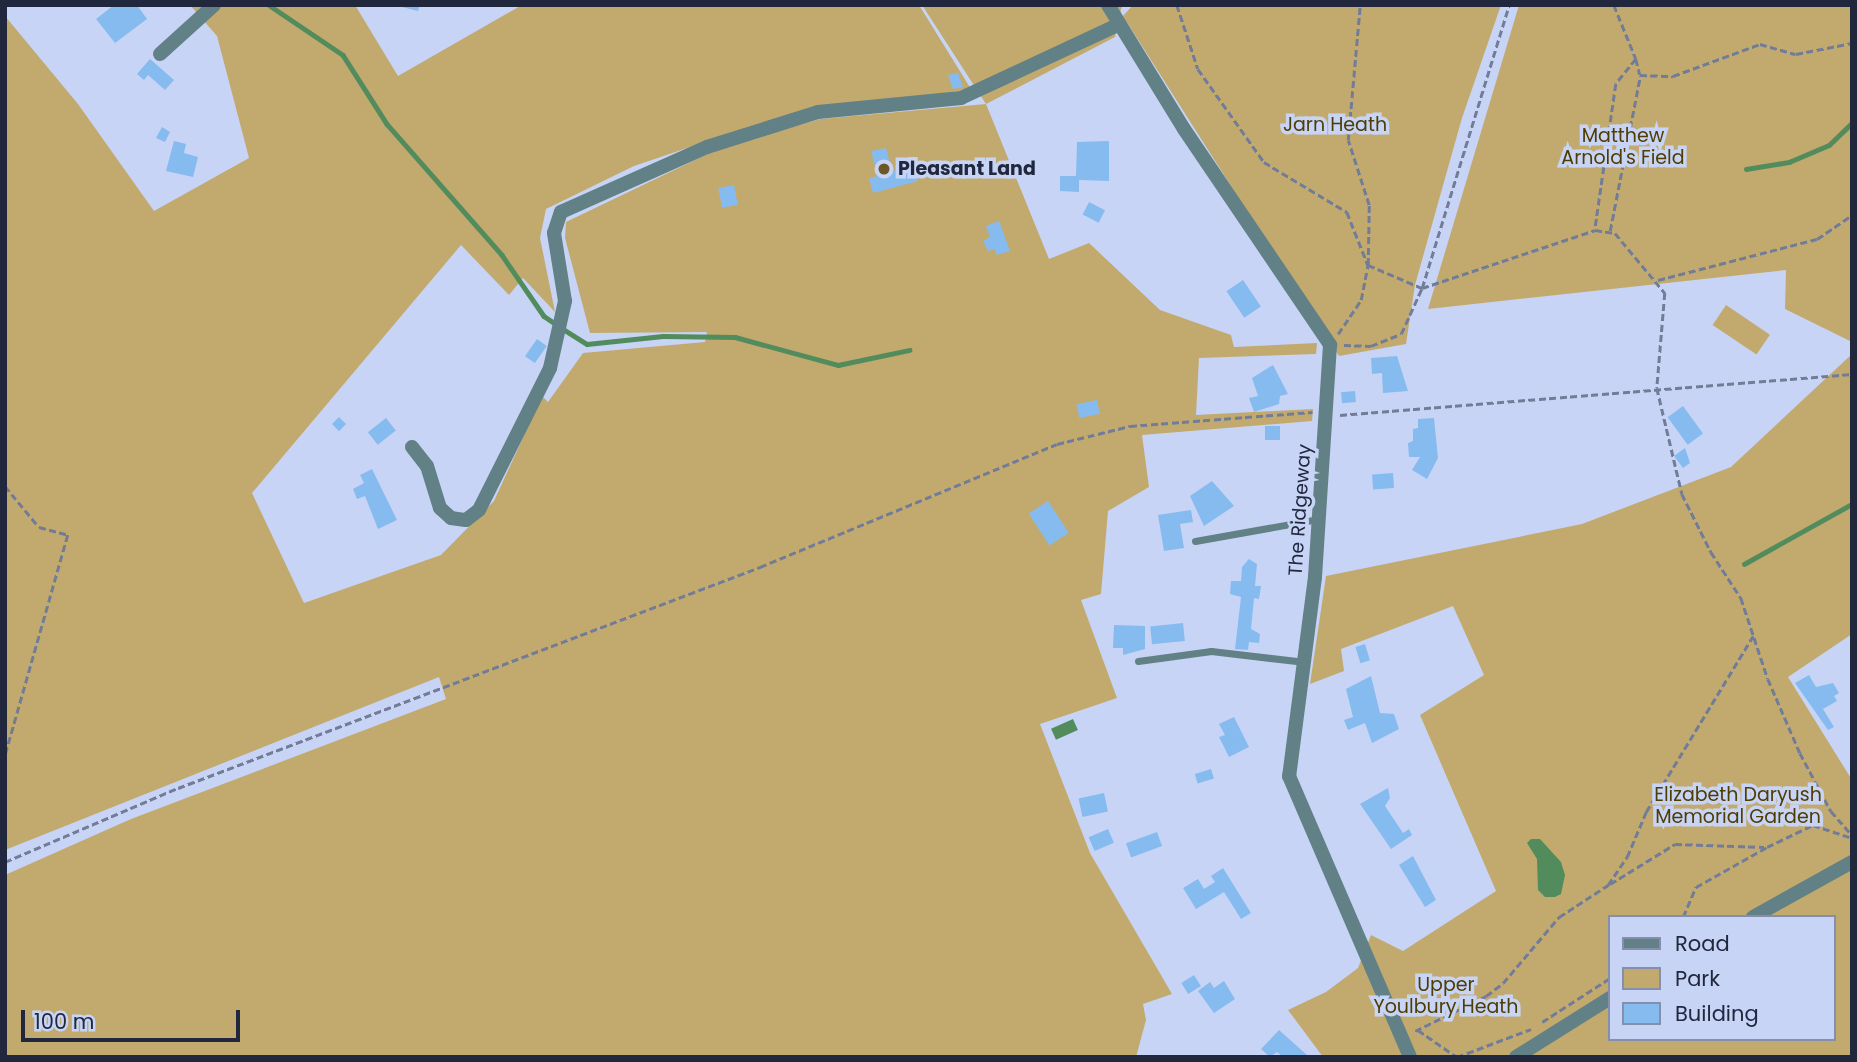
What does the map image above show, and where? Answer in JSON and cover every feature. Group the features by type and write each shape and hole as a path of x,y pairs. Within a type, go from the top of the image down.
{"street":[{"path":"160,54 214,5"},
{"path":"1108,5 1184,129 1330,345"},
{"path":"412,447 428,466 440,508 451,518 466,520 480,510 550,368 565,301 554,233 561,212 707,147 818,113 961,98 1120,24"},
{"name":"The Ridgeway","path":"1330,345 1320,519 1305,662 1289,776 1410,1057"},
{"path":"1757,915 1849,867"},
{"path":"1516,1057 1608,999"}],"lane":[{"path":"1195,541 1320,519"},
{"path":"1138,661 1211,650 1305,662"}],"path":[{"path":"1177,5 1198,69 1264,162 1346,212 1368,265 1422,288 1595,230 1611,230 1657,281 1665,293 1657,388 1682,494 1741,598 1753,636 1800,753 1831,811 1852,837"},
{"path":"1330,345 1361,300 1368,265 1368,205 1348,140 1360,5"},
{"path":"1330,345 1371,345 1401,334 1422,288 1508,5"},
{"path":"1611,230 1640,75 1614,5"},
{"path":"1640,75 1672,76 1760,44 1796,54 1852,43"},
{"path":"1595,230 1616,84 1636,59"},
{"path":"1657,281 1816,239 1852,215"},
{"path":"5,862 178,788 760,567 1057,444 1130,426 1326,414 1852,374"},
{"path":"5,486 39,527 68,535 5,756"},
{"path":"1608,885 1627,857 1646,812 1753,636"},
{"path":"1684,915 1696,887 1767,847 1814,825 1852,837"},
{"path":"1402,1038 1503,983 1559,917 1675,844 1767,847"},
{"path":"1418,1030 1457,1057 1529,1031 1608,979"}],"green space":[{"path":"190,5 355,5 398,76 522,5 919,5 971,89 761,123 634,166 546,209 540,238 555,312 523,278 509,295 461,245 252,493 304,603 441,555 494,501 542,396 548,402 583,353 705,342 707,332 590,333 565,238 566,222 720,148 820,119 986,104 1049,259 1089,243 1160,310 1231,335 1234,347 1317,343 1316,354 1199,358 1196,415 1313,409 1312,421 1142,435 1149,487 1108,511 1101,594 1081,600 1117,698 1040,724 1090,853 1172,994 1143,1004 1146,1020 1136,1057 5,1057 5,875 131,819 446,699 439,677 5,850 5,16 78,104 154,211 249,158 217,36"},
{"path":"922,5 1122,5 1115,37 986,104"},
{"name":"Jarn Heath","path":"1133,5 1501,5 1462,118 1415,285 1406,344 1339,356 1123,16"},
{"name":"Matthew Arnold's Field","path":"1519,5 1852,5 1852,342 1785,309 1786,270 1428,309"},
{"path":"1726,305 1770,335 1757,355 1713,325"},
{"path":"1852,354 1852,634 1788,677 1852,780 1852,1057 1323,1057 1288,1010 1326,992 1358,968 1371,935 1403,951 1496,891 1420,715 1484,675 1453,606 1341,649 1344,671 1310,684 1326,576 1582,524 1731,467"}],"shaded area":[{"path":"1073,719 1078,730 1056,740 1051,729"},
{"path":"1531,839 1540,839 1561,862 1565,875 1561,894 1555,897 1545,897 1538,890 1537,859 1527,843"}],"building":[{"path":"114,5 137,5 147,19 115,43 96,19"},
{"path":"394,5 420,5 418,11"},
{"path":"150,59 174,80 165,90 148,75 144,80 137,74"},
{"path":"958,73 963,87 953,89 948,75"},
{"path":"162,127 170,132 165,142 156,138"},
{"path":"174,141 186,144 184,153 198,157 193,177 166,171"},
{"path":"1109,141 1109,181 1079,180 1079,192 1060,191 1060,176 1076,176 1077,142"},
{"name":"Pleasant Land","path":"886,148 892,171 915,166 918,181 873,193 869,178 878,176 871,151"},
{"path":"734,185 738,205 722,208 718,188"},
{"path":"1089,202 1105,210 1099,223 1083,214"},
{"path":"999,221 1010,251 997,255 994,249 988,251 983,241 990,237 986,226"},
{"path":"1243,280 1261,307 1244,318 1226,291"},
{"path":"537,339 547,346 535,363 525,356"},
{"path":"1397,356 1408,391 1383,393 1382,373 1372,374 1371,358"},
{"path":"1273,365 1288,394 1280,396 1279,404 1254,412 1249,398 1258,396 1252,378"},
{"path":"1355,391 1356,402 1342,403 1341,392"},
{"path":"1097,400 1100,414 1079,418 1076,404"},
{"path":"1683,406 1703,434 1688,445 1668,417"},
{"path":"339,417 346,424 339,431 332,424"},
{"path":"386,418 396,431 378,445 368,432"},
{"path":"1434,418 1438,458 1427,479 1412,470 1420,457 1409,457 1408,443 1413,441 1413,429 1418,428 1418,419"},
{"path":"1265,426 1280,426 1280,440 1265,440"},
{"path":"1685,448 1690,463 1683,468 1674,456"},
{"path":"372,469 397,520 378,529 365,496 357,499 353,489 364,483 360,475"},
{"path":"1393,473 1394,488 1373,489 1372,474"},
{"path":"1212,481 1234,506 1204,526 1190,496"},
{"path":"1048,501 1069,533 1049,545 1029,514"},
{"path":"1191,510 1193,522 1180,524 1184,548 1164,551 1158,515"},
{"path":"1249,559 1257,564 1255,586 1261,586 1259,599 1254,598 1251,629 1260,634 1259,643 1249,642 1248,650 1235,649 1241,597 1230,594 1231,581 1241,581 1242,567"},
{"path":"1183,623 1185,641 1152,644 1150,626"},
{"path":"1114,625 1145,626 1145,649 1123,655 1123,648 1113,648"},
{"path":"1365,644 1370,660 1360,663 1355,647"},
{"path":"1809,675 1816,687 1833,683 1839,693 1834,696 1837,701 1823,709 1834,727 1828,730 1795,683"},
{"path":"1371,676 1380,713 1394,714 1399,729 1372,743 1365,723 1348,730 1344,720 1353,717 1346,689"},
{"path":"1234,717 1249,747 1229,757 1219,737 1225,735 1219,724"},
{"path":"1211,769 1214,779 1198,784 1195,774"},
{"path":"1388,788 1390,798 1385,806 1403,833 1409,829 1412,835 1391,849 1360,804"},
{"path":"1104,793 1108,812 1083,817 1079,798"},
{"path":"1108,829 1114,843 1095,851 1089,837"},
{"path":"1157,832 1162,846 1131,857 1126,843"},
{"path":"1413,856 1436,900 1425,907 1399,865"},
{"path":"1223,868 1251,913 1241,919 1224,892 1196,909 1183,888 1198,879 1204,889 1215,882 1211,876"},
{"path":"1194,975 1201,986 1188,994 1181,983"},
{"path":"1224,981 1235,999 1214,1013 1198,991 1210,982 1214,988"},
{"path":"1279,1030 1307,1055 1283,1057 1277,1052 1270,1057 1261,1049"}],"waterway":[{"path":"269,5 343,55 387,124 502,255 544,316 556,324"},
{"path":"1746,169 1789,162 1829,145 1852,123"},
{"path":"563,329 587,344 663,336 735,337 838,365 909,350"},
{"path":"1744,564 1852,504"}],"place":[{"name":"Pleasant Land","path":"884,169"}],"park label":[{"name":"Elizabeth Daryush Memorial Garden","path":"1738,806"},
{"name":"Upper Youlbury Heath","path":"1446,996"}]}
